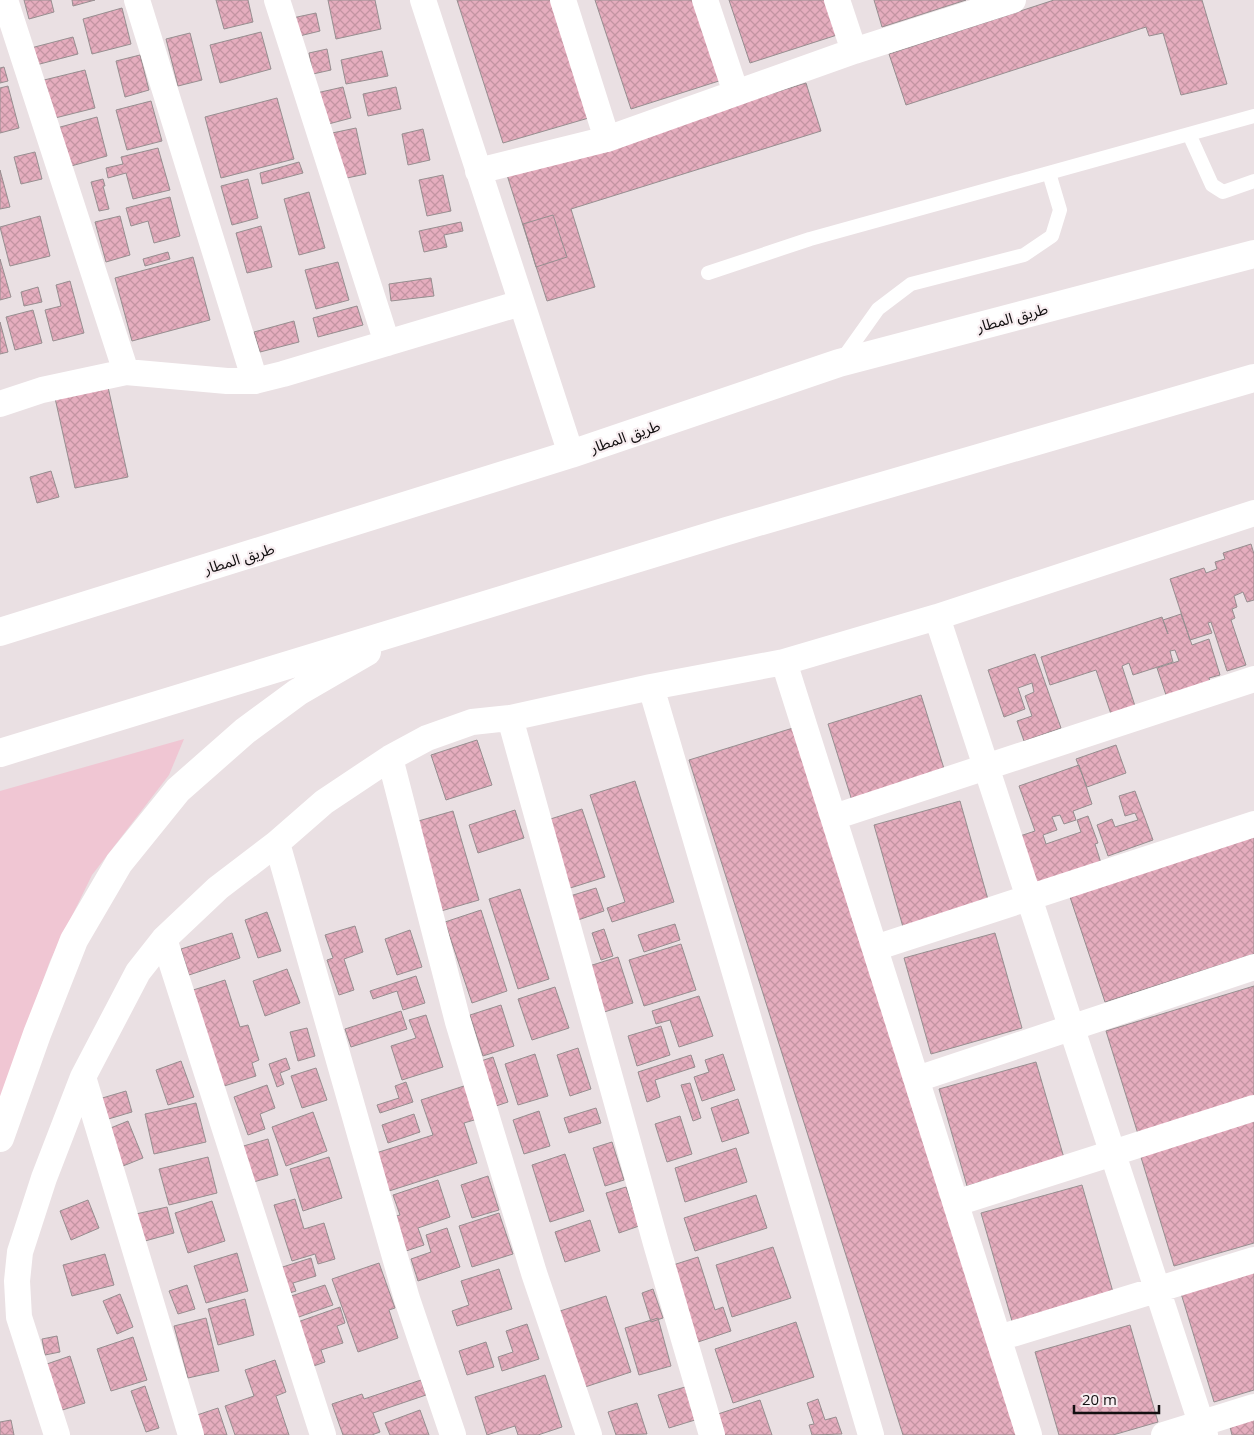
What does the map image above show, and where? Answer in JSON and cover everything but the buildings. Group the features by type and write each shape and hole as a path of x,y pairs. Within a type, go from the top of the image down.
{"highway":[{"name":"طريق المطار","path":"0,632 571,454 839,363 1254,254"},
{"path":"0,753 727,531 1254,378"},
{"path":"0,1138 37,1034 74,940 119,863 178,790 245,731 298,692 406,630"}],"street":[{"path":"5,0 126,372"},
{"path":"137,0 255,381"},
{"path":"277,0 387,343"},
{"path":"423,0 571,454"},
{"path":"563,0 607,138"},
{"path":"705,0 736,93"},
{"path":"836,0 854,51"},
{"path":"478,171 607,138 854,51 971,6 1013,0"},
{"path":"0,404 42,390 126,372 226,382 255,381 521,303"},
{"path":"57,1435 19,1317 17,1281 20,1252 38,1196 83,1077 138,972 164,939 218,888 277,843 324,802 390,758 427,738 472,722 510,718 651,687 784,662 937,617 1254,512"},
{"path":"937,617 1203,1429"},
{"path":"784,662 1029,1435"},
{"path":"834,817 1254,679"},
{"path":"651,687 871,1435"},
{"path":"510,718 654,1238 712,1435"},
{"path":"390,758 458,1022 534,1273 589,1435"},
{"path":"875,948 1254,824"},
{"path":"277,843 407,1299 453,1435"},
{"path":"164,939 323,1435"},
{"path":"916,1079 1254,967"},
{"path":"83,1077 192,1435"},
{"path":"956,1203 1254,1108"},
{"path":"999,1338 1254,1260"},
{"path":"1164,1435 1203,1429 1254,1407"}],"lane":[{"path":"708,273 810,239 1254,116"},
{"path":"1189,134 1212,186 1224,192 1254,181"},
{"path":"839,363 878,308 911,284 1024,255 1052,236 1060,210 1049,173"}],"shaded area":[{"path":"184,739 169,775 92,875 50,961 0,1099 0,791"}]}
